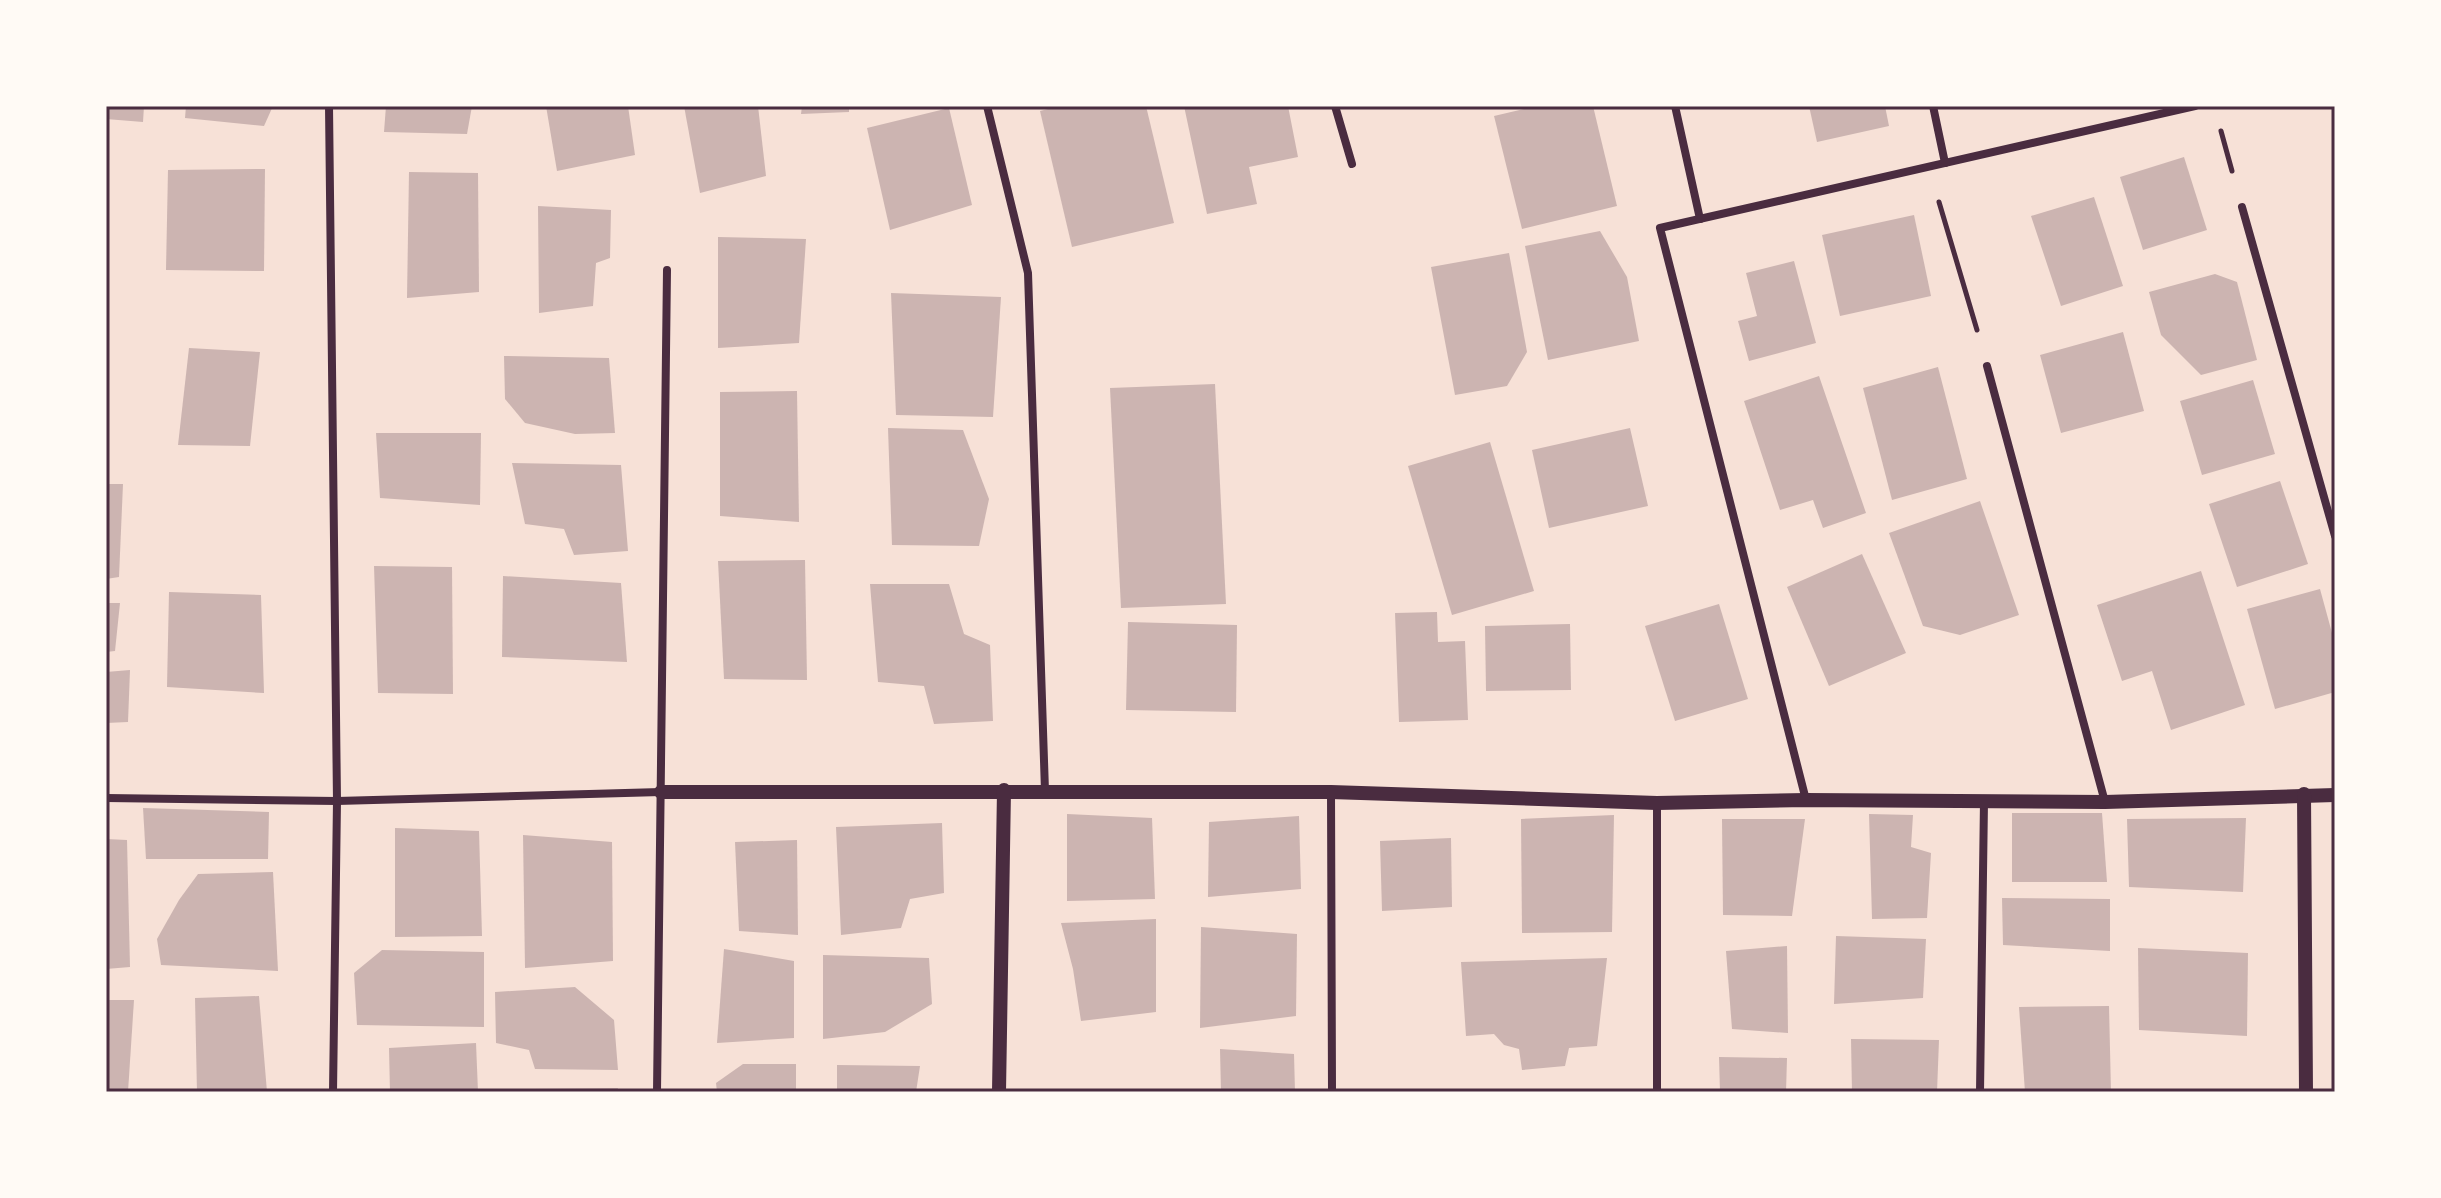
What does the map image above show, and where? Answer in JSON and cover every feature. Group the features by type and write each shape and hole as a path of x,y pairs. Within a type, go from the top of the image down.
{"street":[{"path":"329,106 337,801 333,1092"},
{"path":"987,106 1028,273 1045,791"},
{"path":"1335,106 1352,164"},
{"path":"1675,106 1700,219"},
{"path":"1933,106 1945,163"},
{"path":"1806,800 1660,228 2195,106"},
{"path":"2242,207 2335,536"},
{"path":"657,1092 667,270"},
{"path":"1987,366 2105,802"},
{"path":"106,798 337,801 661,792 1004,790 1331,792 1657,803 1806,800 2105,802 2335,795"},
{"path":"999,1092 1004,790"},
{"path":"1331,792 1332,1092"},
{"path":"2304,794 2306,1092"},
{"path":"1980,1092 1984,801"},
{"path":"1657,803 1657,1092"}],"path":[{"path":"2218,120 2242,207"},
{"path":"1928,166 1987,366"}],"building":[{"path":"106,106 144,106 143,122 106,119"},
{"path":"186,106 273,106 264,126 185,118"},
{"path":"386,106 472,106 467,134 384,132"},
{"path":"546,106 628,106 635,155 557,171"},
{"path":"684,106 758,106 766,176 700,193"},
{"path":"802,106 849,106 849,112 801,114"},
{"path":"1060,106 1146,106 1174,223 1072,247 1040,111"},
{"path":"1184,106 1288,106 1298,157 1249,167 1257,204 1207,214"},
{"path":"1536,106 1593,106 1617,206 1522,229 1494,116"},
{"path":"1809,106 1885,106 1889,126 1817,142"},
{"path":"949,108 972,205 890,230 867,128"},
{"path":"2184,157 2207,230 2143,250 2120,177"},
{"path":"265,169 264,271 166,270 168,170"},
{"path":"409,172 478,173 479,292 407,298"},
{"path":"2094,197 2123,286 2061,306 2031,216"},
{"path":"538,206 611,210 610,258 596,263 593,306 539,313"},
{"path":"1914,215 1931,296 1840,316 1822,235"},
{"path":"1600,231 1627,277 1639,341 1548,360 1525,246"},
{"path":"718,237 806,239 799,343 718,348"},
{"path":"1509,253 1527,352 1507,386 1455,395 1431,267"},
{"path":"1794,261 1816,343 1749,361 1738,321 1757,316 1746,273"},
{"path":"2215,274 2237,282 2257,360 2201,375 2161,335 2149,292"},
{"path":"891,293 1001,297 993,417 896,415"},
{"path":"2123,332 2144,411 2061,433 2040,355"},
{"path":"189,348 260,352 250,446 178,445"},
{"path":"504,356 609,358 615,433 575,434 525,423 505,399"},
{"path":"1938,367 1967,479 1892,500 1863,388"},
{"path":"1819,376 1866,513 1823,528 1813,500 1780,510 1744,401"},
{"path":"2253,380 2275,454 2202,475 2180,401"},
{"path":"1215,384 1226,604 1121,608 1110,388"},
{"path":"797,391 799,522 720,516 720,392"},
{"path":"888,428 963,430 989,499 979,546 892,545"},
{"path":"1630,428 1648,506 1549,528 1532,450"},
{"path":"376,433 481,433 480,505 380,498"},
{"path":"1490,442 1534,591 1452,615 1408,466"},
{"path":"512,463 621,465 628,551 574,555 564,529 525,524"},
{"path":"2280,481 2308,564 2237,587 2209,504"},
{"path":"106,484 123,484 119,577 106,579"},
{"path":"1980,501 2019,615 1960,635 1923,626 1889,533"},
{"path":"1862,554 1906,653 1829,686 1787,587"},
{"path":"805,560 807,680 724,679 718,561"},
{"path":"374,566 452,567 453,694 378,693"},
{"path":"2201,571 2245,705 2171,730 2152,671 2122,681 2097,605"},
{"path":"503,576 621,583 627,662 502,657"},
{"path":"870,584 949,584 964,634 990,645 993,721 934,724 924,686 878,682"},
{"path":"2320,589 2335,644 2335,692 2275,709 2247,609"},
{"path":"169,592 261,595 264,693 167,687"},
{"path":"106,603 120,603 115,651 106,652"},
{"path":"1719,604 1748,699 1675,721 1645,626"},
{"path":"1437,612 1438,642 1465,641 1468,720 1399,722 1395,613"},
{"path":"1128,622 1237,625 1236,712 1126,710"},
{"path":"1570,624 1571,690 1486,691 1485,626"},
{"path":"130,670 128,722 106,723 106,672"},
{"path":"143,808 269,812 268,859 146,859"},
{"path":"2012,813 2102,813 2107,882 2012,882"},
{"path":"1067,814 1152,818 1155,899 1067,901"},
{"path":"1869,814 1913,815 1911,847 1931,853 1927,918 1872,919"},
{"path":"1614,815 1612,932 1522,933 1521,819"},
{"path":"1299,816 1301,889 1208,897 1209,822"},
{"path":"2246,818 2243,892 2129,887 2127,819"},
{"path":"1722,819 1805,819 1792,916 1723,915"},
{"path":"942,823 944,893 910,899 901,928 841,935 836,827"},
{"path":"395,828 479,831 482,936 395,937"},
{"path":"523,835 612,842 613,961 525,968"},
{"path":"1451,838 1452,907 1382,911 1380,841"},
{"path":"106,839 127,840 130,967 106,969"},
{"path":"797,840 798,935 739,931 735,842"},
{"path":"273,872 278,971 161,965 157,939 198,874"},
{"path":"2002,898 2110,899 2110,951 2003,945"},
{"path":"1156,919 1156,1012 1081,1021 1073,969 1061,923"},
{"path":"1201,927 1297,934 1296,1016 1200,1028"},
{"path":"1836,936 1926,939 1923,998 1834,1004"},
{"path":"1787,946 1788,1033 1732,1029 1726,951"},
{"path":"2138,948 2248,953 2247,1036 2139,1030"},
{"path":"724,949 794,961 794,1038 717,1043"},
{"path":"382,950 484,952 484,1027 357,1025 354,973"},
{"path":"823,955 929,958 932,1004 885,1032 823,1039"},
{"path":"1607,958 1597,1046 1569,1048 1565,1066 1522,1070 1519,1049 1504,1045 1494,1034 1466,1036 1461,962"},
{"path":"575,987 614,1020 618,1070 535,1069 529,1050 496,1043 495,992"},
{"path":"259,996 267,1092 197,1092 195,998"},
{"path":"106,1000 134,1000 128,1092 106,1092"},
{"path":"2109,1006 2111,1092 2025,1092 2019,1007"},
{"path":"1851,1039 1939,1040 1937,1092 1852,1092"},
{"path":"476,1043 478,1092 390,1092 389,1048"},
{"path":"1220,1049 1294,1054 1295,1092 1221,1092"},
{"path":"1719,1057 1787,1058 1786,1092 1720,1092"},
{"path":"743,1064 796,1064 796,1092 717,1092 716,1083"},
{"path":"837,1065 920,1066 916,1092 837,1092"},
{"path":"618,1088 617,1092 535,1092 535,1089"}]}
